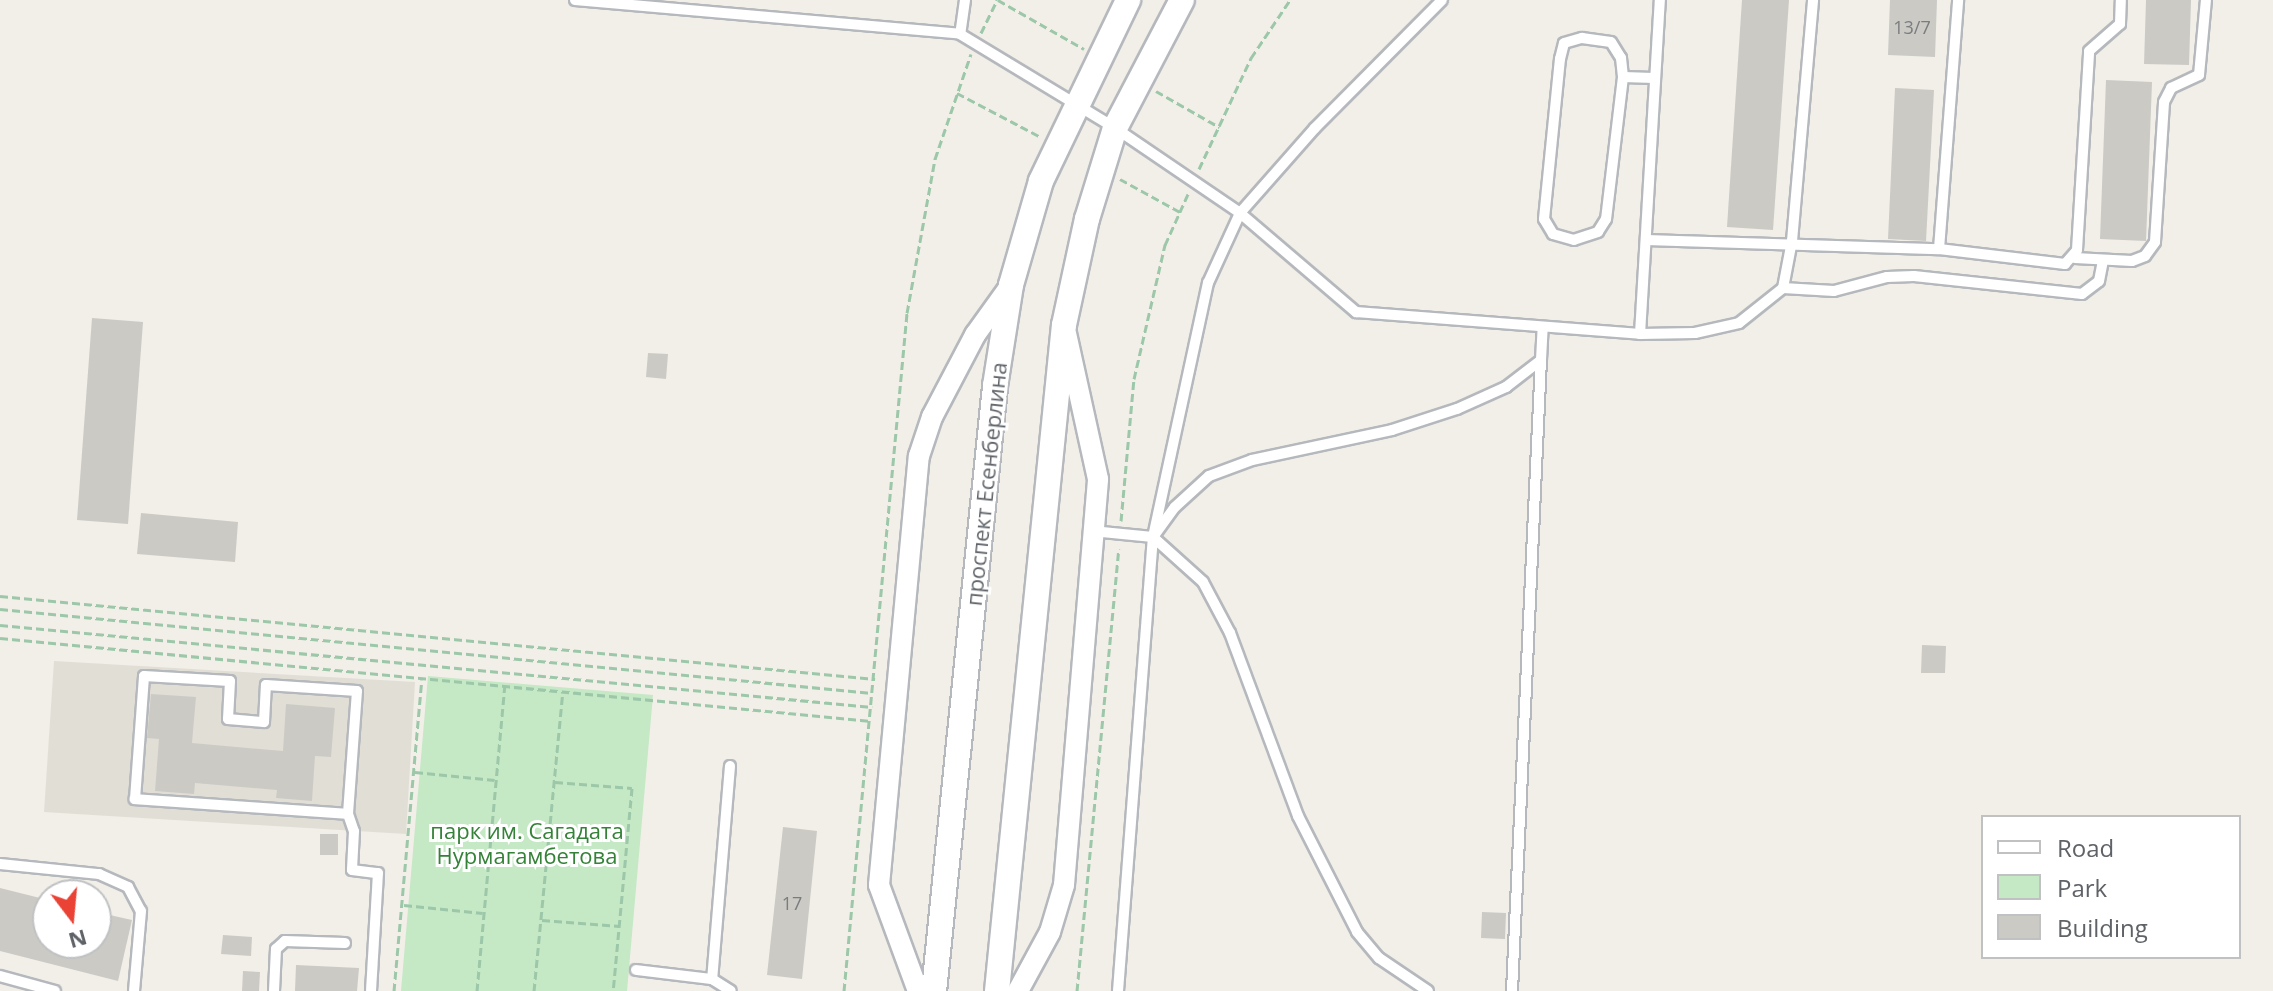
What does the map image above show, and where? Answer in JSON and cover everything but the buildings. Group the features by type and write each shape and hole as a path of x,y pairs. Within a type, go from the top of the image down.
{"street":[{"name":"проспект Есенберлина","path":"934,991 995,386 1011,285 1057,146 1074,105 1128,0"},
{"path":"997,991 1064,325 1115,128 1182,0"},
{"path":"918,991 879,885 919,456 932,417 975,335 1011,285"},
{"path":"1018,991 1050,932 1064,885 1098,479 1064,325"}],"lane":[{"path":"575,0 960,34 1115,128 1240,213 1356,312 1640,334 1695,333 1739,323 1783,288 1792,241 1813,0"},
{"path":"960,34 965,0"},
{"path":"1118,991 1153,537 1208,283 1240,213 1315,128 1442,0"},
{"path":"1640,334 1660,0"},
{"path":"1939,249 1958,0"},
{"path":"2075,258 2089,51 2120,24 2121,0"},
{"path":"1646,240 1792,241 1939,249 2065,264 2075,258 2132,261 2145,256 2155,242 2164,102 2171,88 2199,75 2206,0"},
{"path":"1582,38 1611,42 1621,58 1623,77 1606,219 1598,232 1574,240 1553,234 1544,219 1564,43 1582,38"},
{"path":"1623,77 1654,78"},
{"path":"1783,288 1834,291 1887,277 1914,276 2082,294 2099,281 2103,260"},
{"path":"1512,991 1543,327"},
{"path":"1153,537 1175,507 1209,476 1252,460 1392,430 1457,409 1506,387 1541,360"},
{"path":"1092,531 1153,537 1203,582 1230,633 1298,816 1357,932 1379,958 1428,991"},
{"path":"348,814 135,799 144,676 230,681 228,719 264,722 266,685 357,691 348,814 354,831 352,870 378,873 371,991"},
{"path":"712,979 730,766"},
{"path":"0,864 99,874 128,887 141,911 134,991"},
{"path":"274,991 276,949 285,941 345,943"},
{"path":"636,970 712,979 731,991"},
{"path":"0,976 55,991"}],"path":[{"path":"998,0 1098,57"},
{"path":"1077,991 1121,534 1122,467 1134,379 1165,245 1251,58 1290,0"},
{"path":"1138,81 1219,127"},
{"path":"957,93 1057,146"},
{"path":"1102,170 1180,212"},
{"path":"0,596 875,679"},
{"path":"0,609 897,693"},
{"path":"0,625 873,707"},
{"path":"0,638 871,721"},
{"path":"394,991 422,678"},
{"path":"477,991 505,686"},
{"path":"534,991 563,692"},
{"path":"415,772 497,780"},
{"path":"555,782 632,788 613,991"},
{"path":"403,904 483,913"},
{"path":"542,920 620,926"}],"shaded area":[{"path":"54,661 415,682 406,834 44,812"}],"green space":[{"name":"парк им. Сагадата Нурмагамбетова","path":"428,676 653,695 627,991 401,991"}]}
